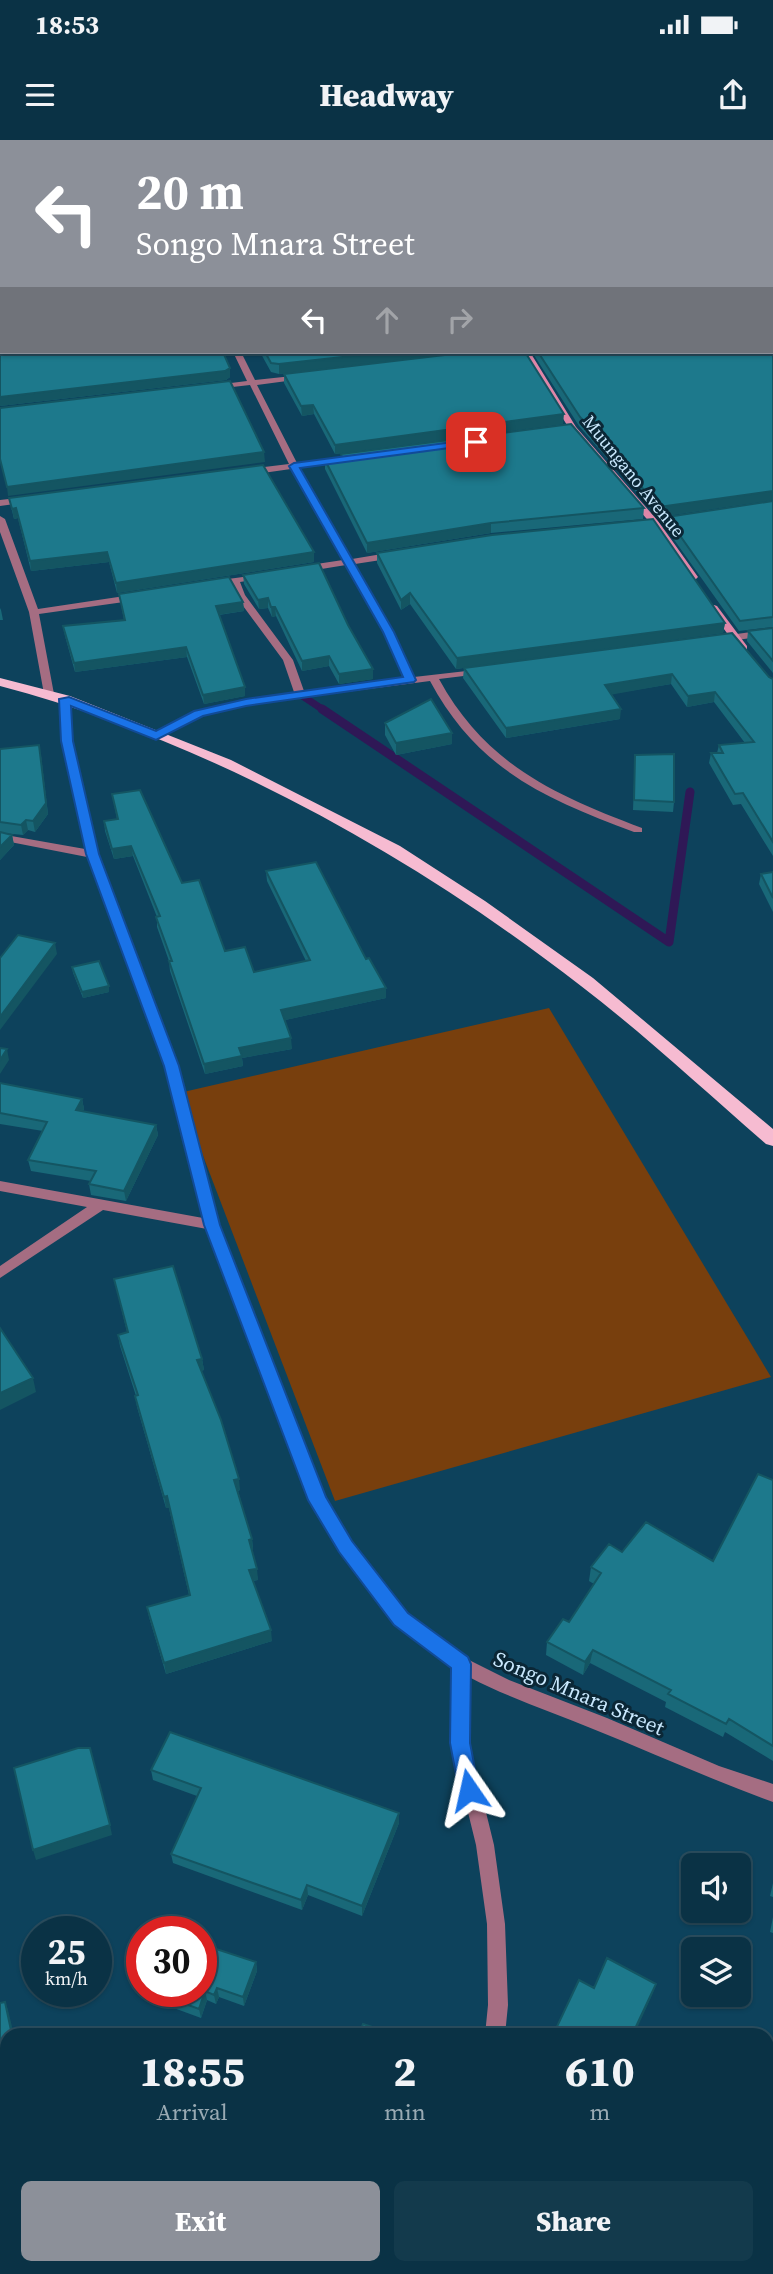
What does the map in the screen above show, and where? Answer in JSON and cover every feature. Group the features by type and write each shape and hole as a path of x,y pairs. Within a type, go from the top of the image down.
{"highway":[{"path":"0,682 57,697 226,763 394,849 479,905 587,982 773,1139"}],"main road":[{"name":"Muungano Avenue","path":"527,354 573,428 656,523 703,592"},
{"path":"711,603 734,638 750,656"}],"street":[{"path":"238,354 294,466 347,563 389,632 410,680"},
{"path":"211,387 312,376"},
{"path":"559,429 573,428"},
{"path":"242,472 347,459"},
{"path":"0,503 41,498"},
{"name":"Songo Mnara Street","path":"0,519 5,545 34,612 57,697 92,854 171,1066 212,1225 317,1500 345,1547 401,1619 461,1664 503,1686 716,1773 773,1793"},
{"path":"643,524 668,521"},
{"path":"294,570 400,554"},
{"path":"199,586 269,574"},
{"path":"235,581 240,594 288,660 300,694"},
{"path":"34,612 151,594"},
{"path":"707,641 773,632"},
{"path":"156,736 198,714 246,702 488,670"},
{"path":"433,677 456,715 510,771 561,800 638,830"},
{"path":"0,837 92,854"},
{"path":"0,1186 212,1225"},
{"path":"0,1273 99,1206"},
{"path":"461,1664 460,1743 485,1845 496,1924 498,2005 496,2028"}],"shaded area":[{"path":"549,1008 771,1377 335,1501 179,1093"}],"building":[{"path":"0,354 224,354 230,368 225,371 0,397"},
{"path":"266,354 370,354 279,364 271,363"},
{"path":"453,354 526,354 564,414 335,445 313,405 301,406 284,374"},
{"path":"539,354 773,354 773,491 659,507 580,417"},
{"path":"230,381 264,452 7,487 0,459 0,408"},
{"path":"571,424 644,508 491,523 367,543 325,460 342,457 341,454"},
{"path":"263,465 314,552 116,583 107,552 30,561 16,508 12,509 9,498"},
{"path":"773,501 773,617 740,621 667,517"},
{"path":"653,519 725,623 457,658 410,593 401,600 377,553 492,535"},
{"path":"319,563 348,625 373,669 339,674 329,656 302,661 275,607 271,607 268,598 258,600 243,575"},
{"path":"229,577 243,602 216,606 245,687 203,695 186,647 74,663 63,626 125,620 119,594"},
{"path":"773,628 773,661 748,631"},
{"path":"732,633 773,679 773,842 743,793 735,794 711,753 723,753 719,745 754,742 715,692 688,696 672,674 605,685 621,709 506,728 464,668"},
{"path":"431,699 452,733 396,743 385,723"},
{"path":"39,745 46,803 33,821 26,820 21,825 0,822 0,749"},
{"path":"674,754 674,802 634,800 635,755"},
{"path":"140,790 182,883 199,880 225,951 245,947 254,972 310,960 266,871 316,862 366,959 369,958 386,988 281,1010 291,1038 239,1048 242,1056 204,1064 169,961 172,961 156,917 160,916 131,846 112,849 104,821 118,819 112,794"},
{"path":"0,832 12,835 0,847"},
{"path":"773,872 773,898 761,874"},
{"path":"18,935 55,943 0,1017 0,958"},
{"path":"99,961 109,986 82,992 72,967"},
{"path":"0,1048 7,1049 0,1060"},
{"path":"0,1083 82,1099 76,1110 156,1125 124,1191 89,1184 96,1171 28,1160 47,1122 0,1113"},
{"path":"173,1266 202,1359 197,1360 221,1420 239,1479 234,1480 252,1539 249,1540 257,1569 249,1570 271,1630 164,1663 147,1607 190,1595 167,1496 164,1497 135,1396 138,1395 118,1335 128,1332 114,1279"},
{"path":"0,1328 33,1378 0,1393"},
{"path":"758,1474 773,1480 773,1746 729,1719 726,1724 668,1694 671,1690 593,1650 585,1662 547,1642 563,1619 569,1622 601,1573 591,1567 609,1544 622,1552 646,1522 713,1561"},
{"path":"170,1732 399,1813 362,1906 307,1885 301,1900 171,1854 201,1788 151,1770"},
{"path":"78,1748 90,1748 110,1825 33,1850 14,1768"},
{"path":"217,1949 256,1962 243,1997 217,1988"},
{"path":"607,1958 656,1984 635,2028 556,2028 579,1980 594,1988"},
{"path":"5,2002 11,2028 0,2028 0,2003"}],"waterway":[{"path":"301,695 322,709"},
{"path":"322,709 669,942 690,792"}],"route":[{"path":"469,1790 460,1743 461,1664 401,1619 345,1547 317,1500 212,1225 171,1066 92,854 67,741 65,699 156,736 198,714 246,702 410,680 389,632 347,563 294,466 476,442"}]}
